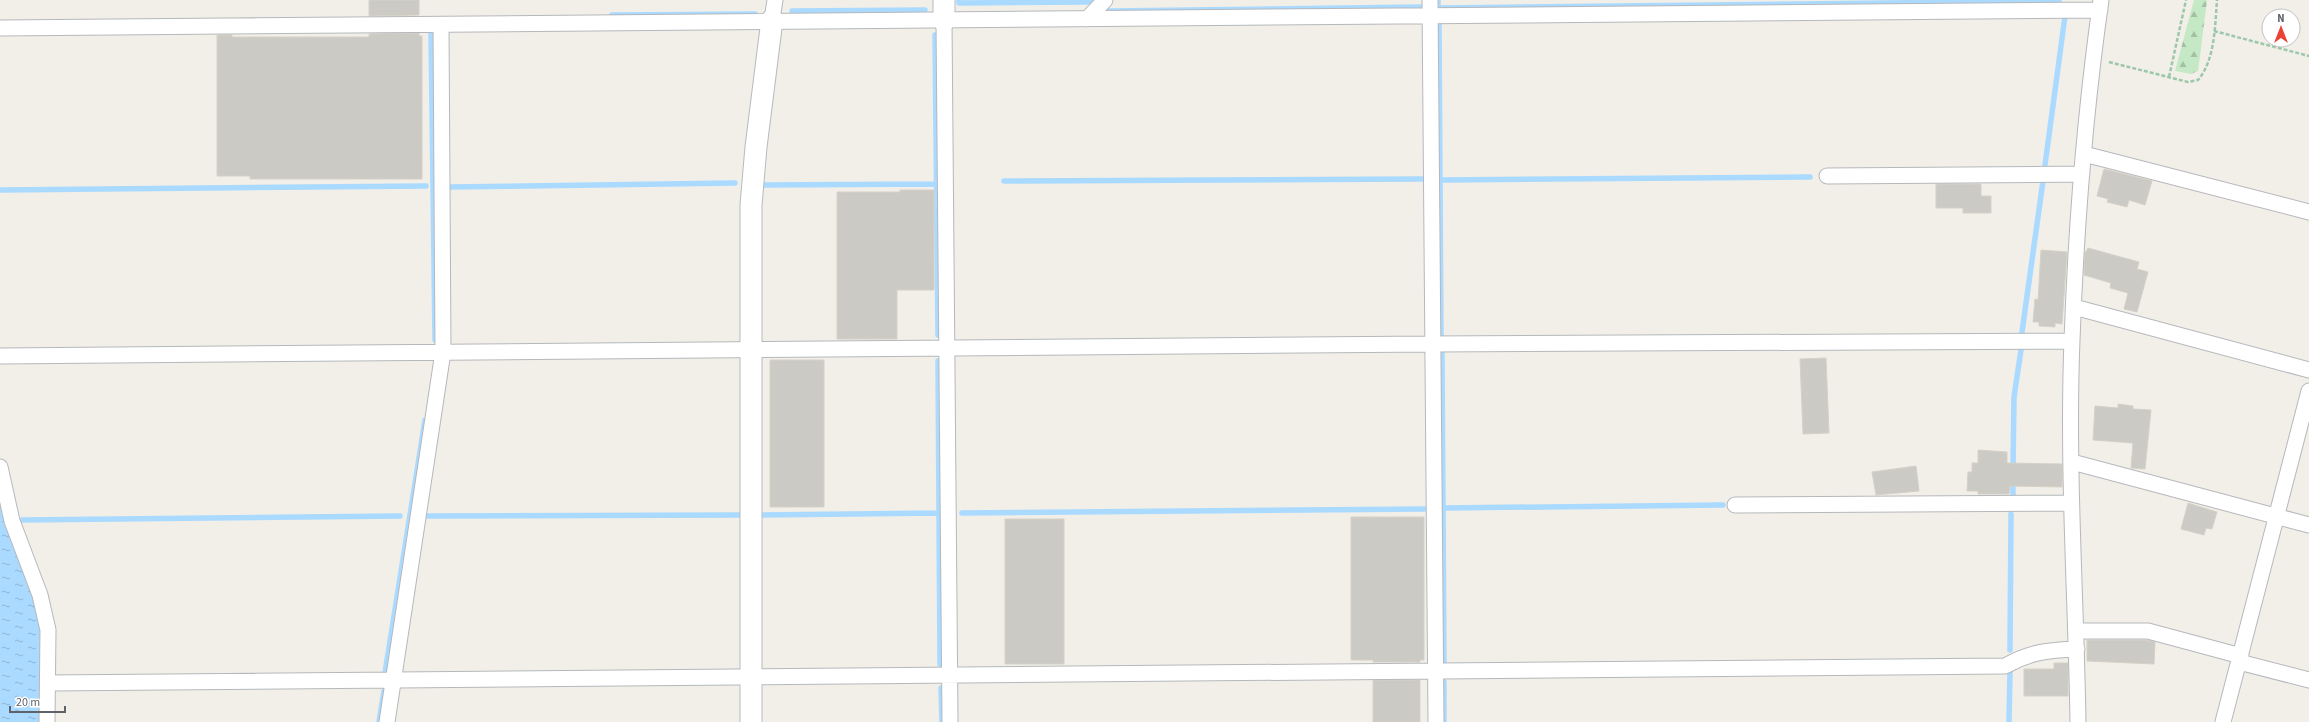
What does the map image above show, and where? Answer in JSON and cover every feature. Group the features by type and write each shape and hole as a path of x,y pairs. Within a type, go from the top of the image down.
{"street":[{"path":"944,0 950,722"},
{"path":"1088,19 1105,0"},
{"path":"1430,0 1436,722"},
{"path":"0,28 441,25 773,10 944,21 1431,17 2100,5 2082,174 2072,341 2071,503 2077,649 2078,722"},
{"path":"752,722 751,205 756,147 773,10"},
{"path":"386,722 443,352 441,25"},
{"path":"2084,154 2309,212"},
{"path":"1826,176 2082,174"},
{"path":"2074,307 2309,370"},
{"path":"0,356 1432,344 2072,341"},
{"path":"2223,722 2309,391"},
{"path":"2072,462 2309,525"},
{"path":"0,467 12,521 40,595 48,630 49,684 47,722"},
{"path":"1735,505 2071,503"},
{"path":"2076,630 2148,630 2309,680"},
{"path":"49,684 393,680 949,677 2005,666 2023,656 2045,651 2077,649"}],"path":[{"path":"2169,77 2186,0"},
{"path":"2095,59 2188,82 2198,80 2204,72 2214,32 2216,0"},
{"path":"2214,32 2309,56"}],"green space":[{"path":"2194,0 2207,0 2198,71 2191,74 2175,71"}],"water":[{"path":"0,490 43,630 43,722 0,722"}],"building":[{"path":"369,0 419,0 419,15 369,16"},
{"path":"419,33 419,36 422,36 422,179 250,179 250,176 217,176 217,35 232,35 232,37 369,37 369,34"},
{"path":"2104,169 2152,181 2145,205 2129,200 2127,207 2107,202 2108,199 2097,196"},
{"path":"1936,184 1981,184 1981,196 1991,196 1991,213 1963,213 1963,208 1936,208"},
{"path":"900,190 934,190 934,290 897,290 897,339 837,339 837,192 900,192"},
{"path":"2088,248 2139,262 2137,269 2148,272 2137,312 2124,309 2128,293 2110,288 2111,283 2084,275 2085,253"},
{"path":"2041,250 2067,252 2062,324 2055,323 2055,327 2039,326 2039,322 2033,322 2035,299 2038,300"},
{"path":"1826,358 1829,433 1803,434 1800,359"},
{"path":"770,360 824,360 824,507 770,507"},
{"path":"2118,404 2133,406 2133,409 2151,410 2145,469 2131,468 2133,443 2093,440 2095,406 2118,408"},
{"path":"1978,450 2007,452 2007,463 2062,464 2062,487 2010,486 2009,494 1978,494 1978,491 1967,491 1968,472 1972,472 1972,463 1978,463"},
{"path":"1916,466 1919,491 1876,495 1872,472"},
{"path":"2188,503 2217,512 2212,529 2206,528 2204,535 2181,529"},
{"path":"1351,517 1424,517 1424,660 1420,660 1420,662 1373,662 1373,660 1351,660"},
{"path":"1005,519 1064,519 1064,664 1005,664"},
{"path":"2087,640 2147,640 2155,642 2154,664 2087,661"},
{"path":"2054,663 2068,663 2068,696 2024,696 2024,669 2054,669"},
{"path":"1373,680 1420,680 1420,722 1373,722"}],"waterway":[{"path":"959,0 959,3 1088,2 1091,0"},
{"path":"1438,0 1438,8"},
{"path":"1442,8 2059,1"},
{"path":"1109,11 1421,7"},
{"path":"792,11 925,10"},
{"path":"612,15 755,14"},
{"path":"2045,165 2065,16"},
{"path":"1439,24 1441,336"},
{"path":"431,31 435,340"},
{"path":"935,35 938,335"},
{"path":"1441,180 1810,177"},
{"path":"1004,181 1423,179"},
{"path":"2022,332 2043,181"},
{"path":"449,187 735,183"},
{"path":"764,185 937,184"},
{"path":"0,190 426,186"},
{"path":"2013,469 2014,397 2021,350"},
{"path":"1442,354 1444,663"},
{"path":"938,361 940,664"},
{"path":"385,673 425,420"},
{"path":"2013,480 2013,497"},
{"path":"1443,508 1723,505"},
{"path":"962,513 1425,509"},
{"path":"762,515 939,513"},
{"path":"2010,650 2011,514"},
{"path":"427,516 739,515"},
{"path":"22,520 400,516"},
{"path":"2009,722 2010,671"},
{"path":"1444,682 1444,722"},
{"path":"941,688 942,722"},
{"path":"379,722 384,691"}]}
